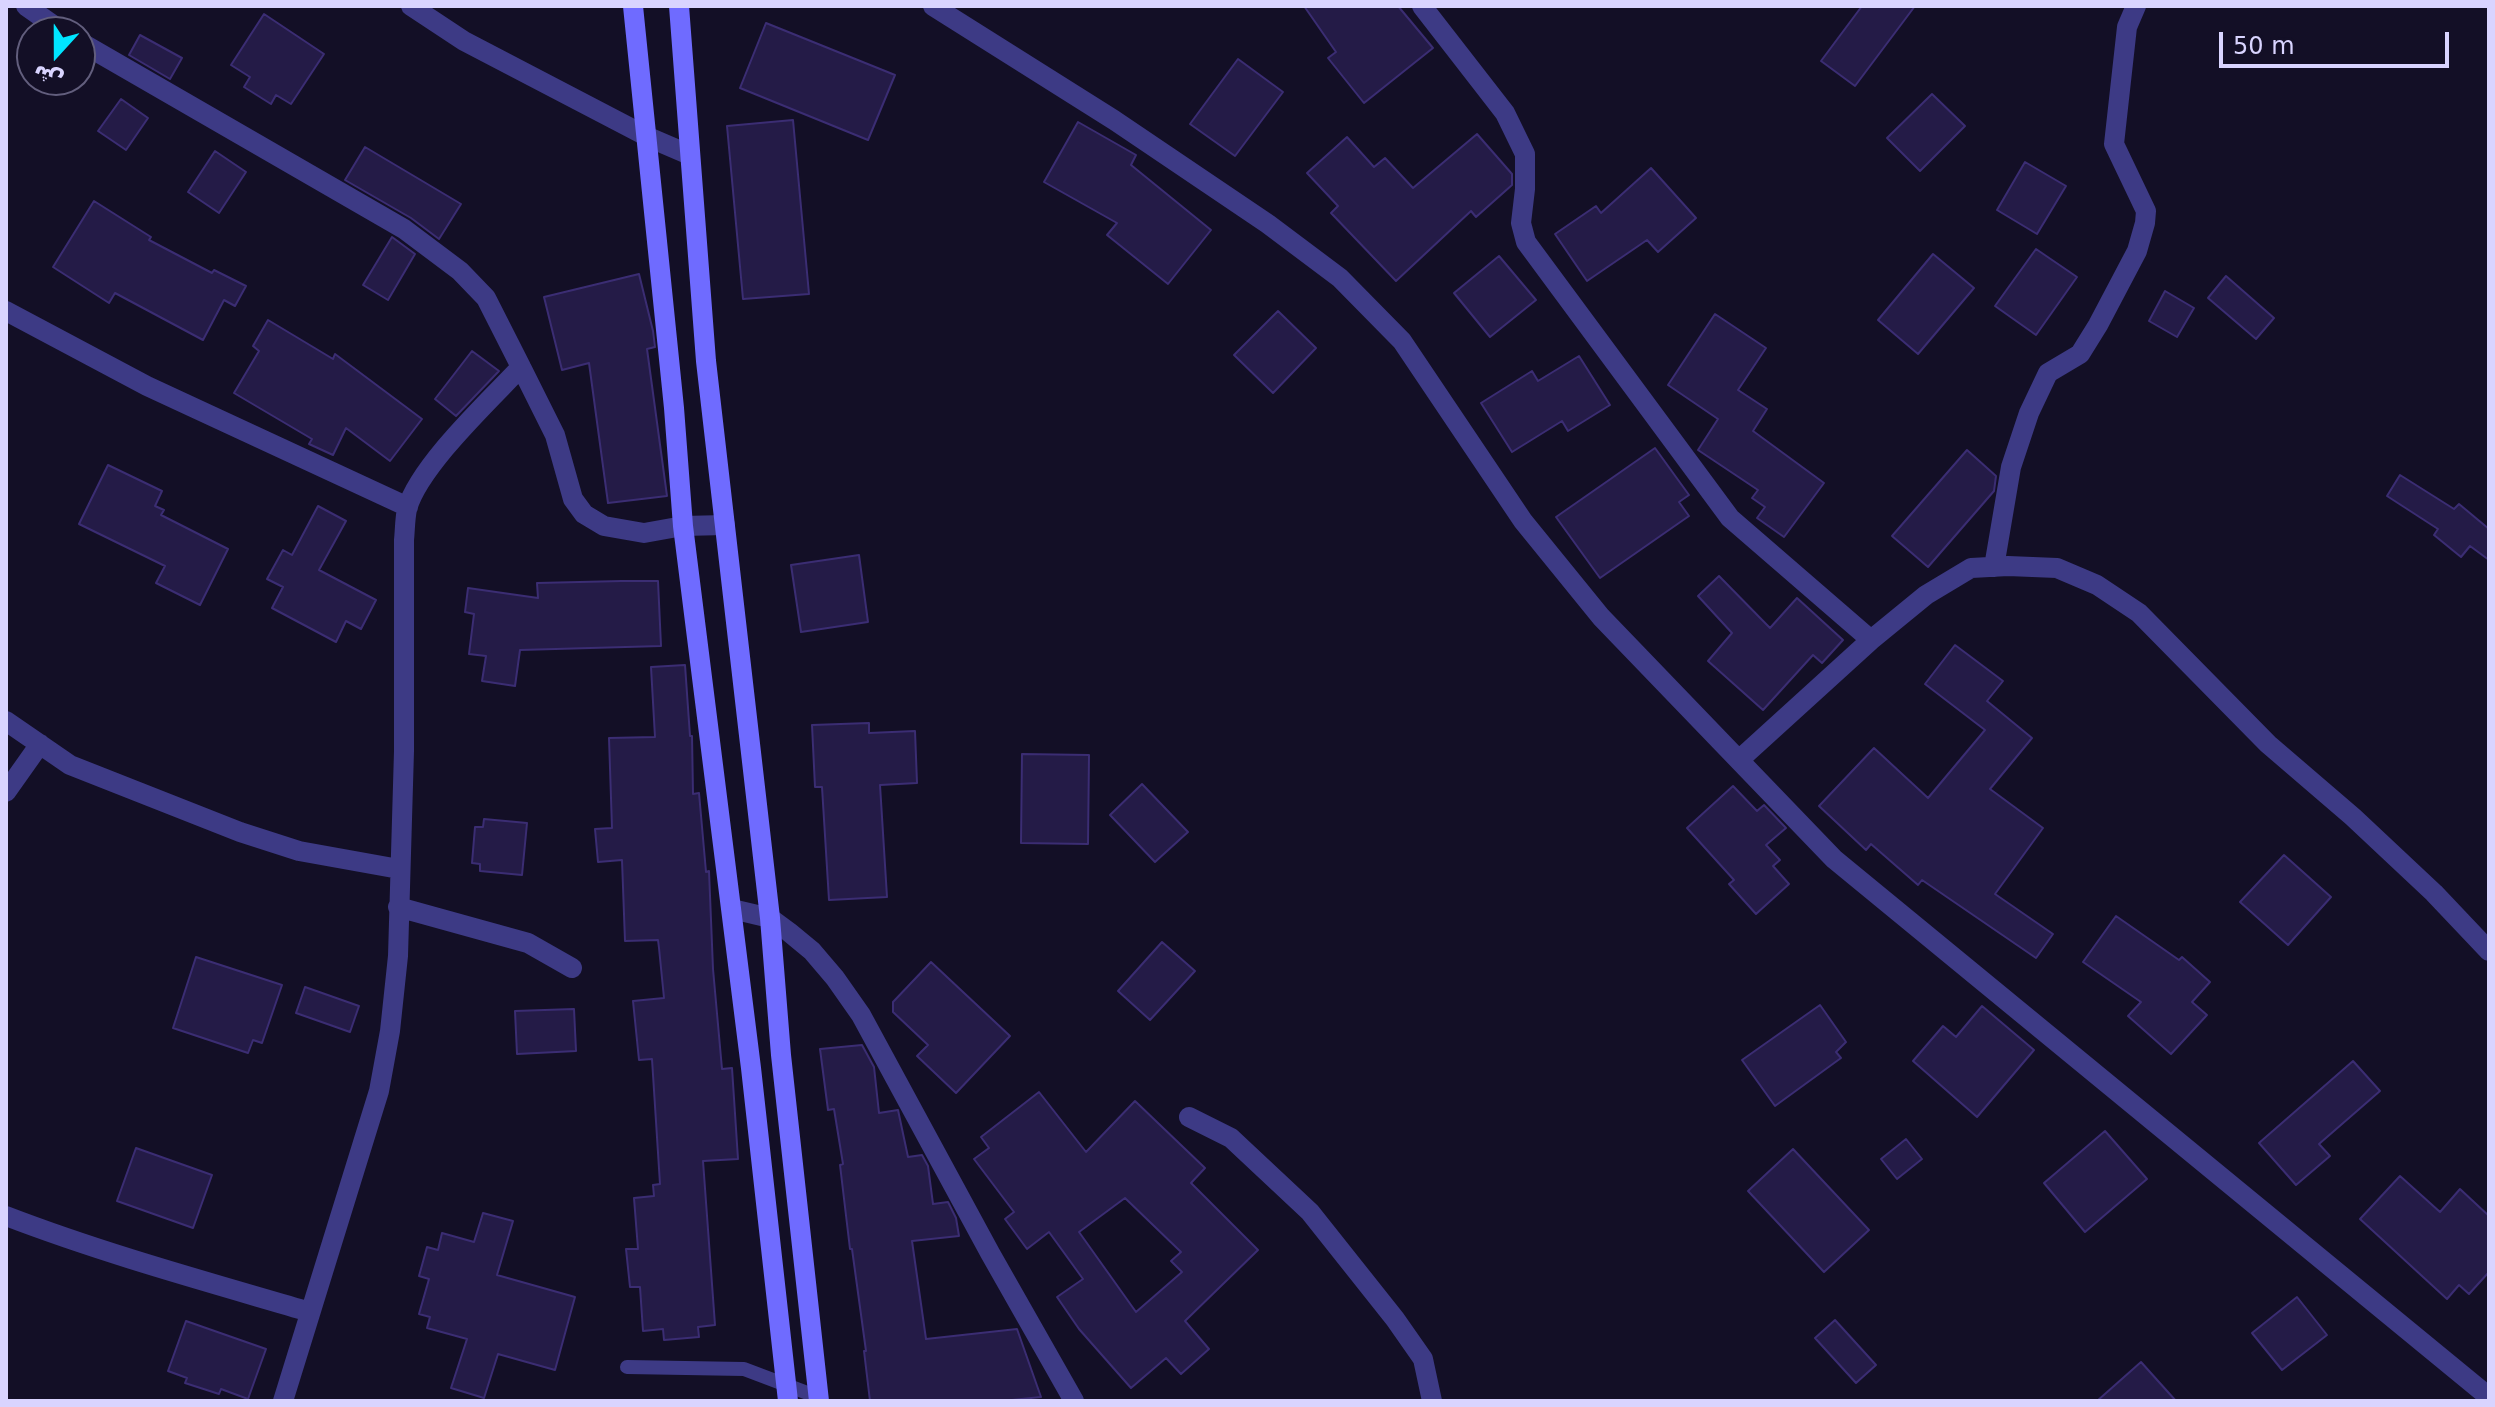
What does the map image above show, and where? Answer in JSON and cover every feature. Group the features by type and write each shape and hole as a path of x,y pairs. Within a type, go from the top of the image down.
{"main road":[{"path":"633,6 683,526 732,909 787,1392"},
{"path":"679,6 706,361 770,918 781,1055 819,1399"}],"street":[{"path":"411,6 464,41 648,137 690,155"},
{"path":"933,6 1127,128 1268,224 1340,278 1402,341 1523,521 1601,617 1834,859 2489,1397"},
{"path":"1422,6 1505,113 1525,154 1521,223 1526,242 1730,518 1871,640"},
{"path":"1994,567 2011,467 2029,413 2048,373 2080,354 2098,325 2137,251 2145,223 2146,211 2114,144 2127,27 2136,6"},
{"path":"96,51 404,229 460,271 486,298 555,435 573,499 584,514 604,526 644,533 683,526 725,525"},
{"path":"6,311 147,386 408,507"},
{"path":"283,1401 379,1091 390,1031 398,956 404,751 404,540 408,507 425,474 521,367"},
{"path":"1739,760 1871,640 1926,595 1959,575 1971,568 2057,568 2097,585 2139,613 2268,744 2353,817 2434,893 2489,951"},
{"path":"6,721 70,765 240,832 299,851 399,869"},
{"path":"6,792 40,744"},
{"path":"398,907 528,943 572,968"},
{"path":"732,909 770,918 812,951 861,1015 1074,1401"},
{"path":"1189,1117 1231,1138 1310,1212 1423,1359 1432,1401"},
{"path":"6,1216 126,1258 310,1312"}],"lane":[{"path":"627,1367 744,1369 787,1392 819,1399"}],"building":[{"path":"1304,6 1398,6 1433,48 1364,103 1328,58 1336,52"},
{"path":"1862,6 1915,6 1855,86 1821,61"},
{"path":"264,14 324,54 291,104 276,95 271,104 244,87 250,77 231,65"},
{"path":"766,23 895,75 868,140 740,88"},
{"path":"140,35 182,58 170,79 129,55"},
{"path":"1238,59 1283,92 1235,156 1190,124"},
{"path":"1932,94 1965,126 1920,171 1887,138"},
{"path":"121,99 148,118 126,150 98,131"},
{"path":"793,120 809,294 743,299 727,126"},
{"path":"1078,122 1136,155 1131,165 1211,230 1168,284 1107,235 1117,223 1044,182"},
{"path":"1477,134 1512,174 1512,185 1476,217 1471,211 1396,281 1331,213 1338,206 1307,173 1347,137 1374,167 1385,158 1413,188"},
{"path":"365,147 461,204 439,239 411,218 345,180"},
{"path":"215,151 246,172 219,213 188,192"},
{"path":"2025,162 2066,186 2037,234 1997,210"},
{"path":"1651,168 1696,218 1658,252 1647,240 1587,281 1555,234 1596,206 1601,213"},
{"path":"94,201 151,237 149,240 212,273 214,270 246,286 235,306 224,300 203,340 115,293 109,303 53,267"},
{"path":"392,237 415,254 388,300 363,285"},
{"path":"2036,249 2077,277 2036,335 1995,306"},
{"path":"1933,254 1974,288 1918,354 1878,320"},
{"path":"1499,256 1536,300 1490,337 1454,293"},
{"path":"639,274 653,331 655,347 647,349 667,496 608,503 589,363 562,370 544,297"},
{"path":"2226,276 2274,318 2256,339 2208,298"},
{"path":"2165,291 2194,308 2177,337 2149,321"},
{"path":"1278,311 1316,348 1273,393 1234,355"},
{"path":"1715,314 1766,348 1738,390 1767,409 1753,431 1824,483 1784,537 1757,518 1765,507 1752,498 1758,490 1698,450 1718,419 1668,385"},
{"path":"268,320 333,359 335,354 422,419 390,461 346,428 333,455 309,444 312,439 234,393 259,351 253,346"},
{"path":"472,351 499,371 456,416 435,399"},
{"path":"1579,356 1610,405 1568,431 1562,421 1512,452 1481,403 1532,371 1538,381"},
{"path":"1655,448 1689,495 1679,502 1689,516 1600,578 1556,517"},
{"path":"1967,450 1996,476 1994,491 1928,567 1892,536"},
{"path":"108,465 162,491 155,506 164,510 161,515 228,549 200,605 156,583 165,566 79,524"},
{"path":"2400,475 2454,509 2459,504 2489,529 2489,560 2470,546 2461,557 2434,535 2438,529 2387,496"},
{"path":"318,506 346,521 319,570 376,600 361,629 346,621 336,642 272,608 283,587 267,579 283,550 292,555"},
{"path":"859,555 868,622 801,632 791,565"},
{"path":"1719,576 1770,628 1797,598 1843,640 1822,663 1813,655 1763,710 1708,661 1732,633 1698,596"},
{"path":"658,581 661,646 520,650 515,686 482,681 486,656 469,654 474,614 465,612 468,588 538,598 537,583"},
{"path":"1955,645 2003,681 1987,701 2032,738 1990,789 2043,828 1995,894 2053,934 2036,958 1922,880 1918,885 1871,844 1866,850 1819,806 1874,748 1928,798 1985,730 1925,684"},
{"path":"685,665 692,736 693,794 699,793 706,872 709,871 713,969 722,1069 732,1068 738,1159 703,1161 715,1325 698,1327 699,1337 664,1340 663,1329 643,1331 640,1287 630,1287 626,1249 638,1249 634,1198 654,1196 653,1185 660,1184 652,1059 639,1060 633,1001 664,998 658,940 625,941 622,860 598,862 595,829 612,828 609,738 655,737 651,667"},
{"path":"869,723 869,733 915,731 917,783 880,785 887,897 829,900 822,787 815,787 812,725"},
{"path":"1022,754 1089,755 1088,844 1021,843"},
{"path":"1142,784 1188,832 1155,862 1110,815"},
{"path":"1733,786 1757,811 1764,805 1786,828 1766,845 1780,860 1773,866 1789,884 1756,914 1729,884 1734,880 1687,828"},
{"path":"484,819 527,823 522,875 480,871 480,864 472,863 475,827 483,827"},
{"path":"2284,855 2331,897 2288,945 2240,902"},
{"path":"2116,916 2179,960 2182,957 2210,982 2192,1002 2207,1015 2171,1054 2128,1016 2141,1002 2083,962"},
{"path":"1162,942 1195,971 1150,1020 1118,991"},
{"path":"196,957 282,985 262,1043 253,1040 248,1053 173,1028"},
{"path":"931,962 1010,1036 956,1093 917,1056 928,1045 893,1012 893,1002"},
{"path":"305,987 359,1006 350,1032 296,1013"},
{"path":"1820,1005 1846,1042 1836,1052 1841,1058 1775,1106 1742,1060"},
{"path":"1982,1006 2034,1050 1977,1117 1913,1061 1943,1026 1956,1037"},
{"path":"574,1009 576,1051 517,1054 515,1011"},
{"path":"862,1045 874,1067 879,1113 898,1110 908,1157 922,1155 928,1166 933,1204 948,1202 956,1218 959,1236 912,1241 926,1339 1017,1329 1041,1397 1002,1401 870,1401 840,1165 843,1164 834,1109 828,1110 820,1049"},
{"path":"2353,1061 2380,1091 2319,1144 2330,1156 2296,1185 2259,1143"},
{"path":"1039,1092 1086,1152 1135,1101 1205,1168 1191,1183 1258,1250 1185,1321 1209,1349 1181,1374 1166,1358 1131,1388 1079,1329 1057,1297 1083,1279 1049,1232 1027,1249 1005,1219 1014,1212 974,1159 989,1148 981,1137","holes":["1125,1198 1181,1252 1171,1261 1182,1272 1136,1312 1079,1232"]},
{"path":"2105,1131 2147,1179 2085,1232 2044,1183"},
{"path":"1906,1139 1922,1159 1897,1179 1881,1159"},
{"path":"136,1148 212,1175 193,1228 117,1201"},
{"path":"1793,1149 1869,1230 1824,1272 1748,1191"},
{"path":"2400,1176 2440,1212 2460,1189 2489,1216 2489,1272 2469,1294 2459,1285 2447,1299 2360,1219"},
{"path":"483,1213 513,1221 497,1275 575,1297 555,1370 498,1354 484,1398 451,1388 467,1339 427,1328 430,1317 419,1314 429,1279 419,1276 427,1247 438,1250 442,1233 474,1242"},
{"path":"2297,1297 2327,1335 2282,1370 2252,1333"},
{"path":"1835,1320 1876,1365 1856,1383 1815,1338"},
{"path":"186,1321 266,1349 248,1399 221,1389 219,1394 185,1383 187,1378 168,1371"},
{"path":"2141,1362 2176,1401 2097,1401"}]}
